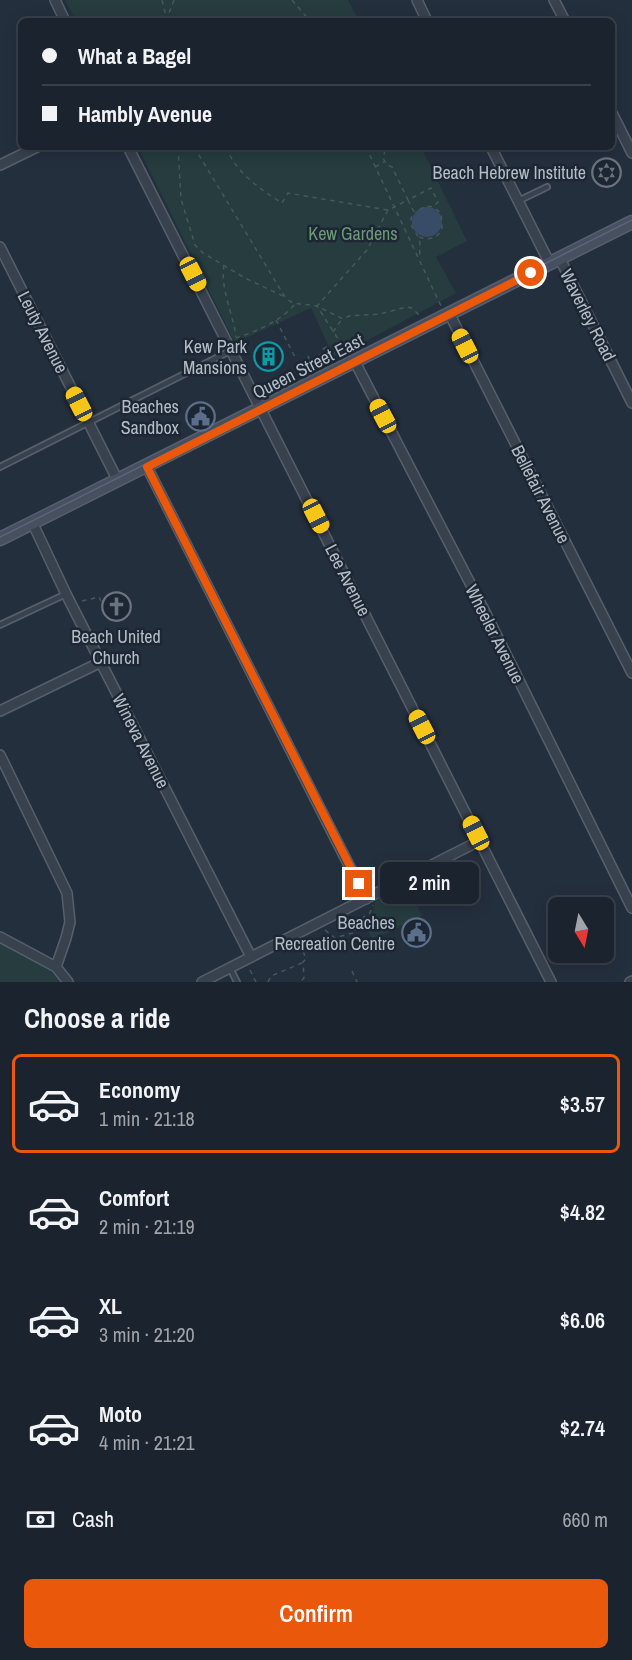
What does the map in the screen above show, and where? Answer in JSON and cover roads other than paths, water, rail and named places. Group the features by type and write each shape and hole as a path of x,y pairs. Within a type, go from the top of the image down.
{"main road":[{"name":"Queen Street East","path":"1,536 33,524 262,410 351,358 445,310 555,262 632,222"}],"street":[{"path":"55,0 64,18"},
{"path":"417,0 426,18"},
{"path":"554,0 563,18"},
{"path":"615,119 631,150"},
{"path":"0,165 31,150"},
{"name":"Lee Avenue","path":"130,150 551,982"},
{"name":"Waverley Road","path":"492,150 518,201 555,262 632,403"},
{"name":"Leuty Avenue","path":"0,247 118,481"},
{"name":"Bellefair Avenue","path":"445,310 632,673"},
{"name":"Wheeler Avenue","path":"351,358 483,608 632,908"},
{"path":"147,467 369,900"},
{"name":"Wineva Avenue","path":"33,524 249,961"},
{"path":"0,711 101,662"},
{"path":"0,755 67,893 70,921 56,967"},
{"path":"202,982 249,961 369,900 479,841"},
{"path":"0,937 56,967 68,982"}],"lane":[{"path":"518,201 547,187"},
{"path":"0,468 232,350"},
{"path":"0,625 66,594"},
{"path":"230,968 237,982"}],"water":[{"path":"427,207 438,211 442,222 438,233 427,237 416,233 412,222 416,211"}],"tram line":[{"path":"0,537 632,220"}],"place":[{"name":"Beach Hebrew Institute","path":"607,172"},
{"name":"Kew Park Mansions","path":"268,356"},
{"name":"Beaches Sandbox","path":"200,416"},
{"name":"Beach United Church","path":"116,607"},
{"name":"Beaches Recreation Centre","path":"416,932"}],"park label":[{"name":"Kew Gardens","path":"353,233"}]}
